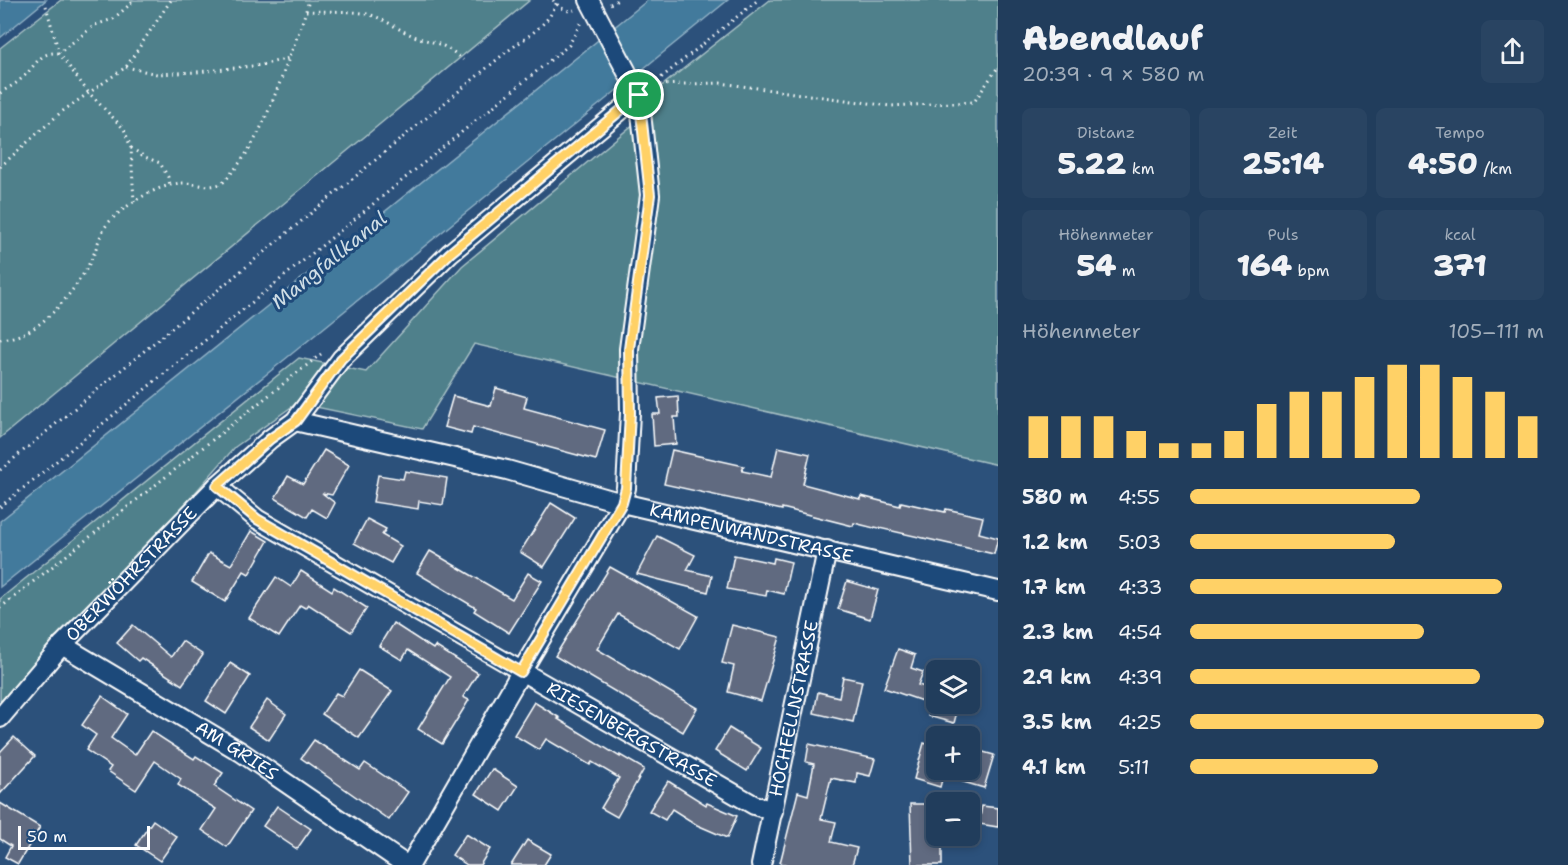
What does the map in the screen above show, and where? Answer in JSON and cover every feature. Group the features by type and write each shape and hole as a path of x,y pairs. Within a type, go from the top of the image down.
{"street":[{"path":"408,865 622,503 626,488 630,413 629,349 650,195 642,89 601,26 589,2"},
{"name":"OBERWÖHRSTRASSE","path":"0,718 63,645 217,486 270,439 296,421 341,359 450,253 642,89"},
{"name":"KAMPENWANDSTRASSE","path":"296,421 507,470 622,503 998,591"},
{"name":"RIESENBERGSTRASSE","path":"217,486 257,519 754,805 773,811"},
{"name":"HOCHFELLNSTRASSE","path":"761,865 827,550"},
{"name":"AM GRIES","path":"63,645 241,752 408,865"}],"path":[{"path":"0,93 22,79 42,54 59,53 95,25 113,19 135,0"},
{"path":"0,167 60,113 126,67 171,0"},
{"path":"0,339 22,334 42,322 77,284 93,257 101,233 108,222 134,202 182,183 208,187 223,183 239,164 262,127 309,0"},
{"path":"0,470 543,24 557,2 553,0"},
{"path":"642,89 758,0"},
{"path":"0,507 569,45 589,2"},
{"path":"46,6 54,28 59,53 88,93 124,129 131,148 134,202"},
{"path":"306,11 368,14 388,22 407,34 438,43 463,60"},
{"path":"126,67 157,74 262,65 289,58"},
{"path":"642,89 720,83 890,106 974,102 998,67"},
{"path":"131,148 160,163 170,186"},
{"path":"0,608 328,349"}],"green space":[{"path":"61,0 530,0 0,438 0,48"},
{"path":"770,0 998,0 998,465 474,344 422,429 297,403 235,447 0,716 0,599 299,358 366,372 462,266 647,113 653,93"}],"water":[{"path":"0,0 46,0 0,38"},
{"name":"Mangfallkanal","path":"648,0 728,0 0,587 0,521"}],"building":[{"path":"496,388 527,397 524,408 605,430 596,460 473,427 471,434 444,427 453,396 491,406"},
{"path":"678,396 679,417 674,417 676,444 654,446 652,414 660,414 658,398"},
{"path":"778,447 810,454 803,484 860,499 861,496 900,506 901,502 945,512 946,509 983,517 979,533 998,538 994,554 875,527 854,523 853,526 782,508 782,510 664,484 672,450 744,466 742,471 771,477"},
{"path":"324,450 349,465 332,495 322,493 335,503 327,518 312,509 307,517 275,498 288,476 303,484"},
{"path":"405,471 447,478 443,505 419,501 418,509 373,502 378,475 403,479"},
{"path":"551,503 575,518 544,567 520,552"},
{"path":"367,519 386,529 382,535 401,546 391,563 354,543"},
{"path":"251,531 268,541 249,574 244,571 225,602 192,582 209,553 231,565"},
{"path":"657,536 695,555 687,570 712,576 708,592 637,574"},
{"path":"430,551 512,599 528,573 542,581 509,633 474,611 476,608 417,573"},
{"path":"734,555 773,563 774,558 791,562 784,594 767,590 766,596 727,589"},
{"path":"610,567 698,616 680,649 618,614 597,649 697,708 683,732 555,656"},
{"path":"301,571 332,591 334,587 367,608 351,632 308,604 305,608 300,605 279,637 249,618 276,577 291,587"},
{"path":"847,581 878,590 870,619 838,609"},
{"path":"393,623 433,649 435,646 478,673 463,697 469,700 442,744 418,729 450,677 408,650 402,660 379,646"},
{"path":"133,625 171,657 182,641 203,655 182,685 141,658 138,661 117,643"},
{"path":"732,625 780,637 761,701 728,692 734,666 722,663"},
{"path":"898,649 915,655 911,668 923,672 918,685 926,687 926,702 884,688"},
{"path":"230,663 250,676 226,714 206,701"},
{"path":"359,670 392,691 359,738 322,714 336,693 342,696"},
{"path":"843,677 862,681 853,722 814,713 818,692 839,697"},
{"path":"102,696 127,714 111,738 135,755 151,731 194,759 196,756 223,773 214,786 251,811 227,847 202,830 216,809 178,785 181,779 155,761 136,790 108,771 111,767 86,750 96,735 82,725"},
{"path":"267,700 286,714 269,740 249,727"},
{"path":"534,702 620,757 620,755 644,769 617,817 601,808 619,778 592,762 590,765 546,739 539,750 514,735"},
{"path":"928,714 956,714 954,723 928,716"},
{"path":"729,728 761,748 747,771 715,751"},
{"path":"14,737 35,756 0,794 0,752"},
{"path":"314,740 360,770 365,763 408,792 389,820 301,758"},
{"path":"924,743 926,744 926,780 942,780 940,787 914,779"},
{"path":"809,744 875,759 870,776 857,773 856,783 831,778 821,819 836,822 831,842 857,848 852,865 780,863 798,792 808,795 814,764 806,762"},
{"path":"980,751 994,755 984,788 957,780 980,780"},
{"path":"492,769 518,786 502,811 476,794"},
{"path":"668,781 706,805 707,803 737,816 727,838 697,825 672,809 665,820 649,811"},
{"path":"0,803 40,827 18,864 5,857 11,846 0,839"},
{"path":"910,804 926,804 926,846 942,846 942,865 912,865"},
{"path":"277,806 311,829 297,849 263,826"},
{"path":"982,806 998,808 998,827 980,824"},
{"path":"153,820 177,837 160,861 136,845"},
{"path":"466,834 490,849 480,865 467,865 452,855"},
{"path":"527,840 551,854 544,865 511,865"}],"route":[{"path":"639,95 650,195 629,349 630,413 626,488 622,503 521,672 257,519 217,486 270,439 296,421 341,359 450,253 639,95"}]}
